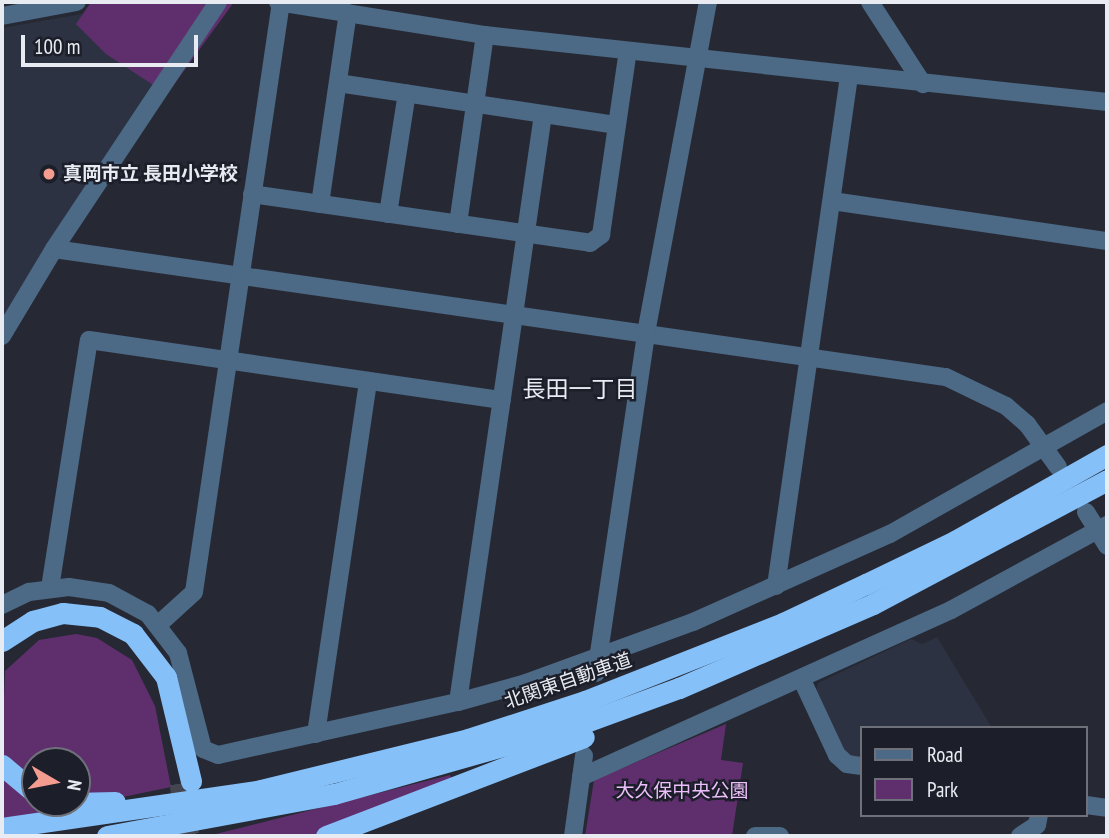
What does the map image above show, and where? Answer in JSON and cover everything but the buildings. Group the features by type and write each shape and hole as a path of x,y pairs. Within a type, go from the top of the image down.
{"highway":[{"name":"北関東自動車道","path":"2,828 152,809 388,760 585,701 783,623 955,541 1107,455"},
{"path":"326,836 682,696 952,564 1107,480"},
{"path":"2,641 33,621 63,613 100,617 133,634 166,677 186,782 155,684 136,652 120,638 92,627 57,625 25,638 2,658"},
{"path":"107,836 265,809 468,759 621,709 789,642"},
{"path":"91,802 151,799 326,764 388,760"},
{"path":"2,765 21,781"}],"street":[{"path":"2,16 77,2"},
{"path":"2,336 54,249 218,2"},
{"path":"159,624 194,592 280,2 485,35 1107,102"},
{"path":"597,664 646,333 708,2"},
{"path":"870,2 923,84"},
{"path":"320,204 348,13"},
{"path":"458,224 485,35"},
{"path":"252,194 590,243 601,234 628,51"},
{"path":"776,586 849,76"},
{"path":"338,83 617,125"},
{"path":"388,214 407,93"},
{"path":"458,702 543,114"},
{"path":"832,201 1107,241"},
{"path":"54,249 810,356 967,384 1006,407 1058,467"},
{"path":"50,588 89,341 502,400"},
{"path":"316,734 368,381"},
{"path":"2,605 50,588 88,588 109,593 159,624 178,653 203,748 209,753 316,734 458,702 597,664 890,534 1045,449 1107,411"},
{"path":"581,777 802,680 1104,534 1086,512"},
{"path":"802,680 837,755 847,764 860,766"},
{"path":"573,836 584,756"},
{"path":"1088,805 1107,808"},
{"path":"1020,836 1037,825 1039,817"},
{"path":"755,836 780,836"}],"shaded area":[{"name":"真岡市立 長田小学校","path":"150,2 208,2 2,321 2,28"},
{"path":"937,637 991,726 860,726 860,759 846,754 816,692 818,683 911,639 922,644"}],"green space":[{"path":"91,2 234,2 167,94 106,54 76,24"},
{"path":"76,634 97,638 132,660 155,706 171,787 118,798 91,797 91,747 21,747 21,773 10,765 2,752 5,671 39,640"},
{"name":"大久保中央公園","path":"726,724 721,760 743,763 732,836 585,836 594,780"},
{"path":"450,775 452,780 313,836 208,836"},
{"path":"2,777 21,792 21,816 2,818"}],"tunnel":[{"path":"180,783 189,836"}],"place":[{"name":"真岡市立 長田小学校","path":"49,174"}],"district":[{"name":"長田一丁目","path":"580,389"}]}
